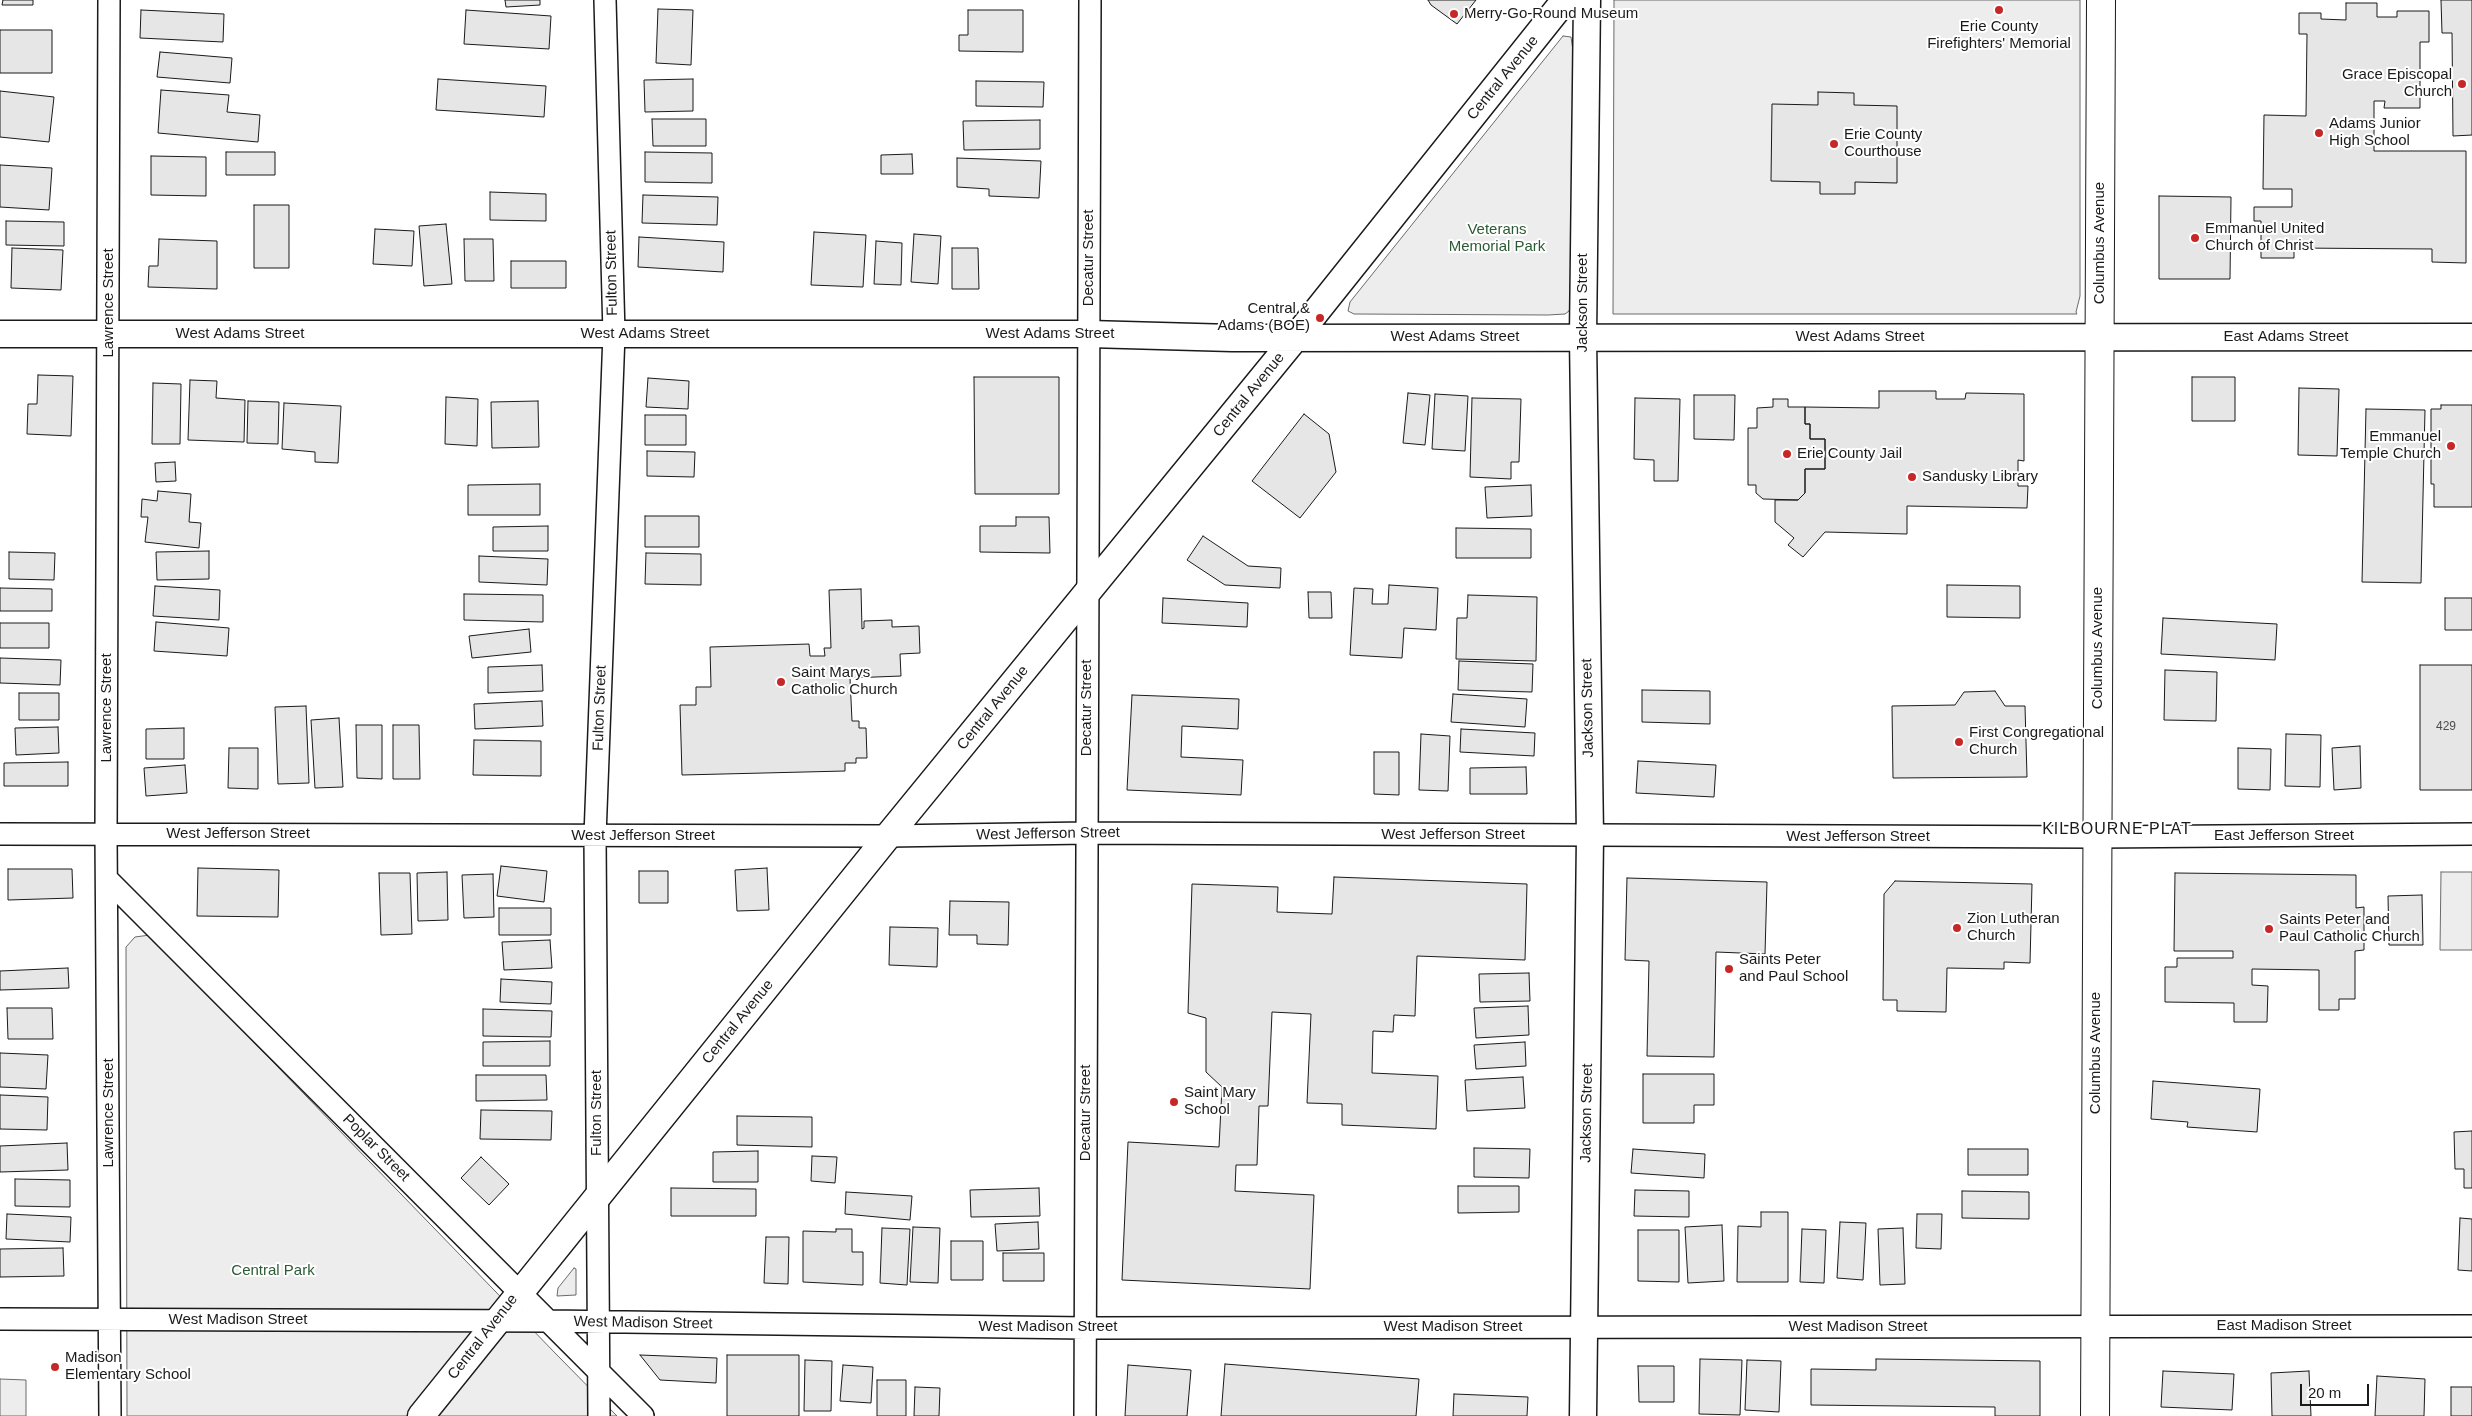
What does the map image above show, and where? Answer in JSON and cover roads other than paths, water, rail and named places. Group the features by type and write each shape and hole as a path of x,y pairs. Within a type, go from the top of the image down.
{"main road":[{"name":"Columbus Avenue","path":"2095,1416 2101,0"}],"street":[{"name":"Lawrence Street","path":"109,0 106,834 108,880 110,1416"},
{"name":"Fulton Street","path":"599,1416 595,836 614,334 605,0"},
{"name":"Decatur Street","path":"1085,1416 1090,0"},
{"name":"Central Avenue","path":"421,1416 888,836 1296,337 1565,0"},
{"name":"Jackson Street","path":"1583,1416 1590,836 1583,337 1587,0"},
{"name":"West Adams Street","path":"0,334 1089,334 1232,338 2099,338"},
{"name":"East Adams Street","path":"2099,338 2472,337"},
{"name":"West Jefferson Street","path":"0,834 888,836 1087,833 2096,837"},
{"name":"East Jefferson Street","path":"2096,837 2472,834"},
{"name":"Poplar Street","path":"108,880 643,1416"},
{"name":"West Madison Street","path":"0,1319 548,1321 1085,1328 2096,1327"},
{"name":"East Madison Street","path":"2096,1327 2472,1326"}],"place":[{"name":"Erie County Firefighters' Memorial","path":"1999,10"},
{"name":"Merry-Go-Round Museum","path":"1454,14"},
{"name":"Grace Episcopal Church","path":"2462,84"},
{"name":"Adams Junior High School","path":"2319,133"},
{"name":"Erie County Courthouse","path":"1834,144"},
{"name":"Emmanuel United Church of Christ","path":"2195,238"},
{"name":"Central & Adams (BOE)","path":"1320,318"},
{"name":"Emmanuel Temple Church","path":"2451,446"},
{"name":"Erie County Jail","path":"1787,454"},
{"name":"Sandusky Library","path":"1912,477"},
{"name":"Saint Marys Catholic Church","path":"781,682"},
{"name":"First Congregational Church","path":"1959,742"},
{"name":"Zion Lutheran Church","path":"1957,928"},
{"name":"Saints Peter and Paul Catholic Church","path":"2269,929"},
{"name":"Saints Peter and Paul School","path":"1729,969"},
{"name":"Saint Mary School","path":"1174,1102"},
{"name":"Madison Elementary School","path":"55,1367"}],"district":[{"name":"KILBOURNE PLAT","path":"2117,830"}],"park label":[{"name":"Veterans Memorial Park","path":"1497,238"},
{"name":"Central Park","path":"273,1271"}]}
